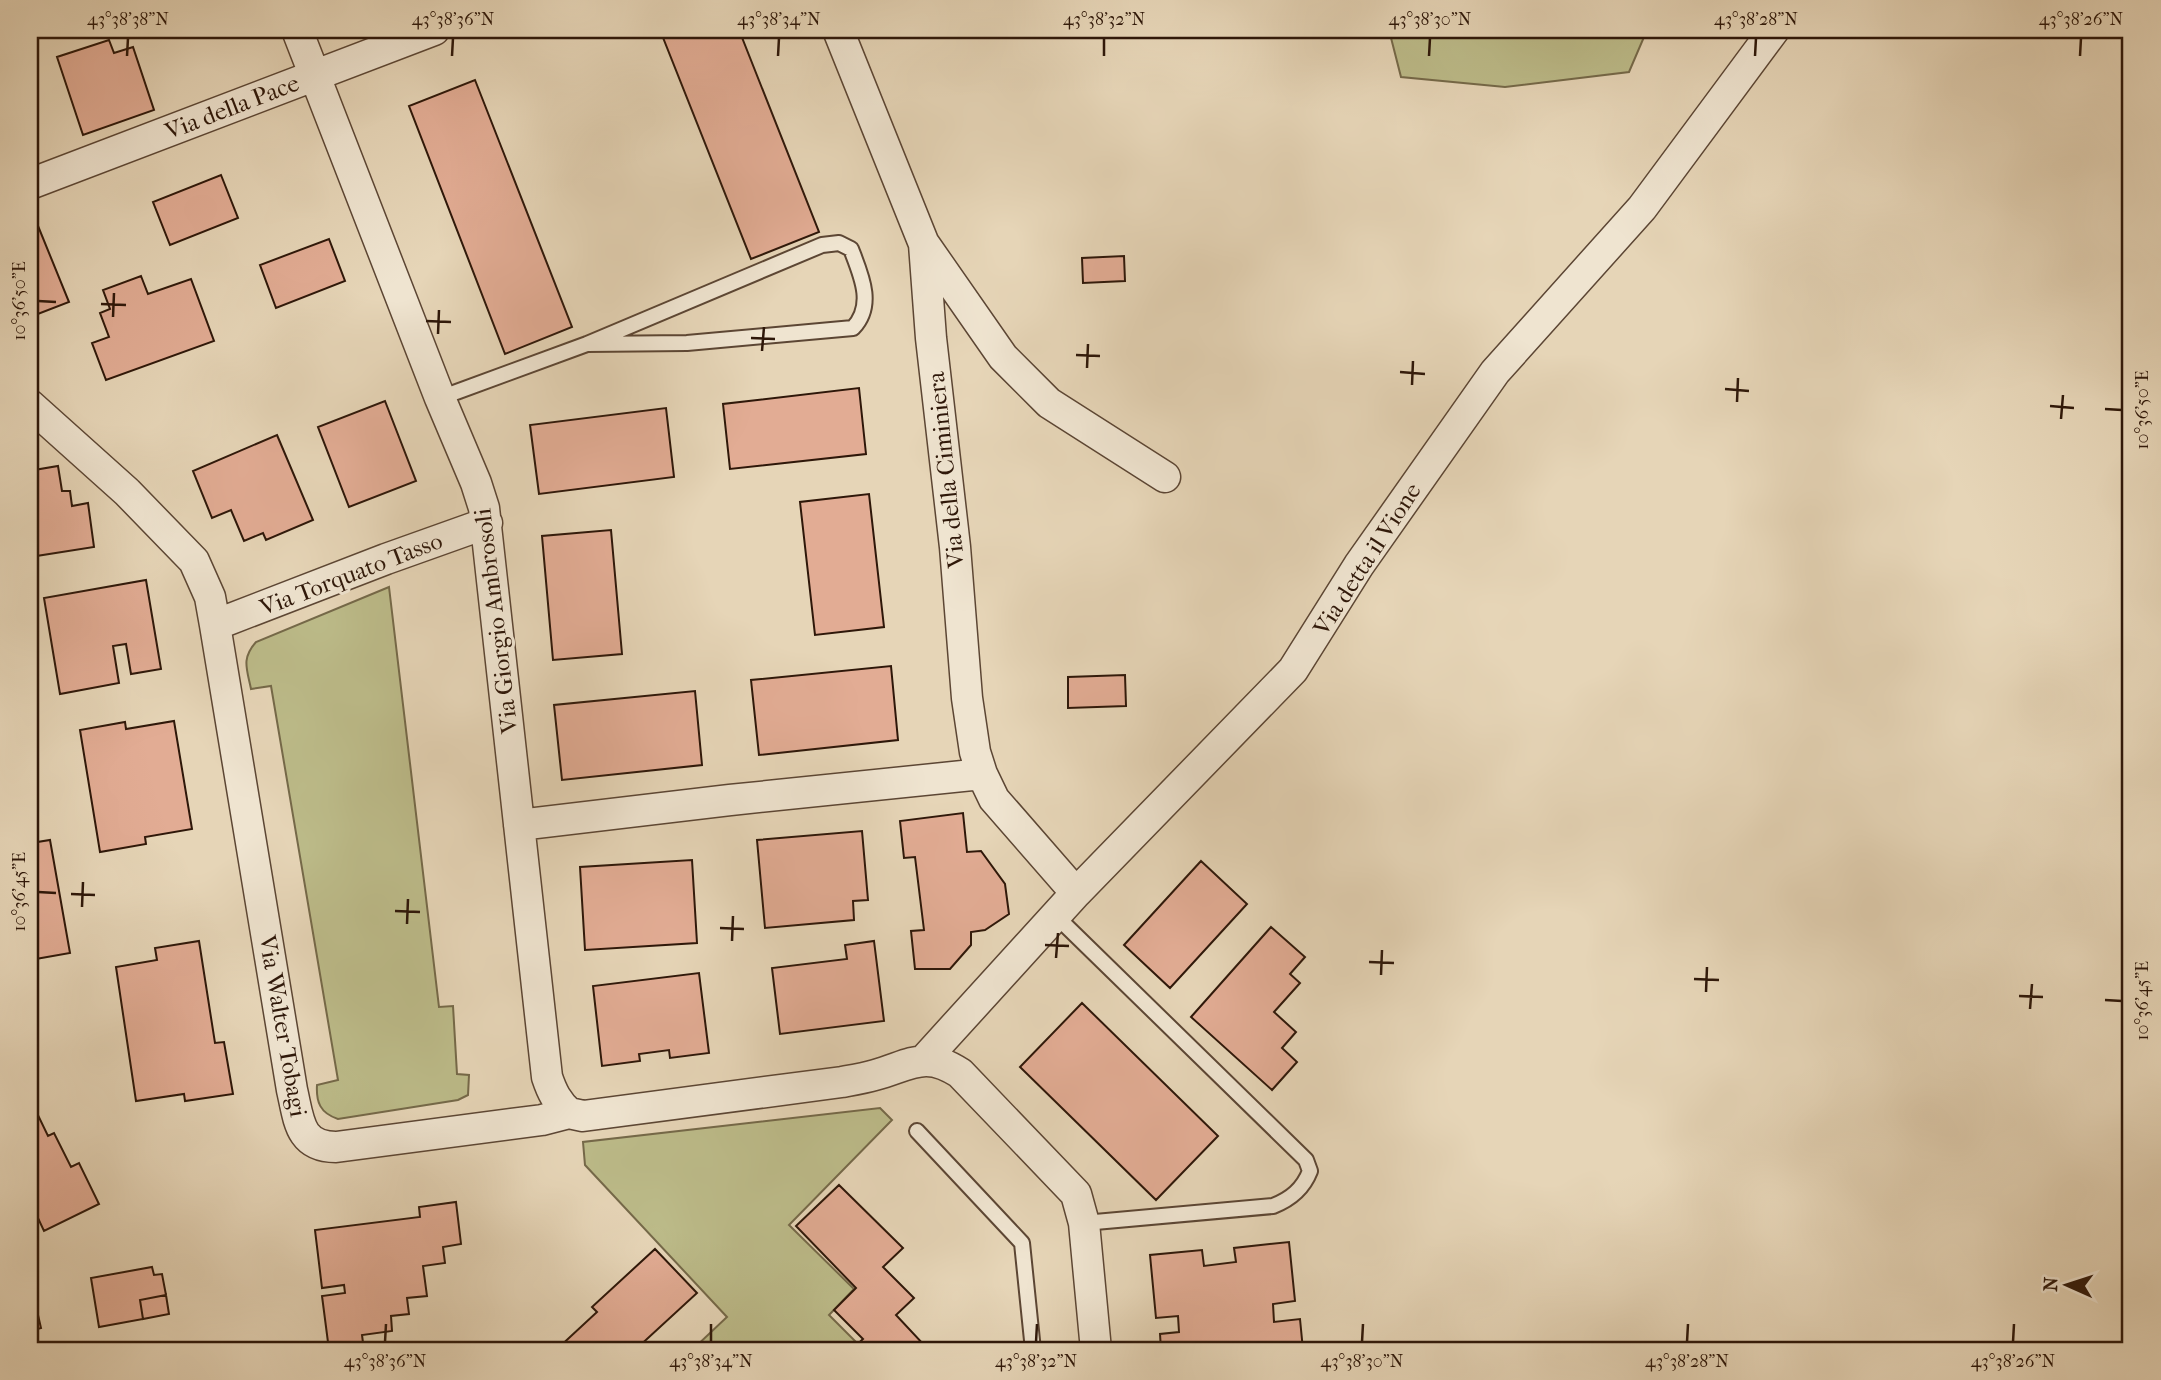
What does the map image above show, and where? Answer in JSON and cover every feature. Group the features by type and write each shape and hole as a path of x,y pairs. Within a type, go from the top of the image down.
{"street":[{"name":"Via Giorgio Ambrosoli","path":"297,30 440,398 476,483 486,523 547,1077 555,1097 569,1113"},
{"name":"Via della Pace","path":"30,184 434,30"},
{"name":"Via della Ciminiera","path":"838,30 924,244 931,338 955,547 967,698 975,752 994,799 1076,893"},
{"name":"Via detta il Vione","path":"925,1059 1076,893 1293,670 1359,565 1495,372 1642,208 1774,30"},
{"path":"924,244 1003,357 1049,403 1165,477"},
{"name":"Via Walter Tobagi","path":"30,405 127,492 194,561 210,597 292,1090 303,1133 311,1141 323,1147 336,1147 542,1120 569,1113 583,1115 842,1082 877,1075 925,1059"},
{"name":"Via Torquato Tasso","path":"215,625 486,523"},
{"path":"519,825 982,774"},
{"path":"925,1059 944,1062 960,1073 1076,1194 1084,1223 1096,1350"}],"lane":[{"path":"440,398 587,344 822,245 839,243 851,249 862,279 866,304 861,319 853,328 687,343 587,344"},
{"path":"1056,916 1306,1160 1310,1171 1306,1182 1289,1199 1273,1206 1084,1223"},
{"path":"917,1131 1021,1243 1033,1350"}],"shaded area":[{"path":"1389,30 1647,30 1629,72 1505,87 1401,77"},
{"path":"389,587 439,1007 453,1006 457,1074 469,1075 468,1095 458,1100 338,1119 323,1110 317,1097 317,1085 338,1080 271,686 251,689 247,659 256,642"},
{"path":"880,1108 892,1120 789,1225 854,1289 829,1315 859,1345 854,1350 692,1350 727,1317 585,1165 583,1142"}],"building":[{"path":"660,30 739,30 819,232 751,259"},
{"path":"109,40 114,53 133,47 154,110 83,135 57,57"},
{"path":"475,80 572,327 505,354 409,106"},
{"path":"221,175 238,218 170,245 153,202"},
{"path":"36,221 69,302 30,317 30,223"},
{"path":"329,239 345,281 276,308 260,265"},
{"path":"1124,256 1125,281 1083,283 1082,258"},
{"path":"141,276 148,294 191,279 214,341 106,380 92,343 109,337 100,313 110,309 103,290"},
{"path":"859,388 866,454 730,469 723,404"},
{"path":"385,401 416,481 349,507 318,427"},
{"path":"666,408 674,477 539,494 530,425"},
{"path":"277,435 313,520 266,540 263,533 244,541 231,510 212,518 193,471"},
{"path":"30,449 34,470 58,466 62,491 70,491 72,506 88,503 94,547 30,557"},
{"path":"869,494 884,627 815,635 800,502"},
{"path":"611,530 622,654 553,660 542,536"},
{"path":"146,580 161,669 131,674 126,644 113,646 119,683 60,694 44,598"},
{"path":"891,666 898,740 759,755 751,680"},
{"path":"1125,675 1126,706 1068,708 1068,677"},
{"path":"695,691 702,765 562,780 554,705"},
{"path":"174,721 192,829 145,837 146,844 100,852 80,730 125,722 126,729"},
{"path":"963,813 967,852 981,851 1005,884 1009,914 985,930 971,932 971,945 950,969 915,969 911,931 924,930 915,857 904,858 900,821"},
{"path":"862,831 868,900 853,901 854,920 765,928 757,840"},
{"path":"30,834 31,843 50,840 70,953 30,960"},
{"path":"692,860 697,943 585,950 580,867"},
{"path":"1201,861 1247,904 1170,988 1124,945"},
{"path":"1271,927 1305,957 1290,974 1300,983 1274,1012 1296,1032 1282,1048 1297,1062 1272,1090 1191,1017"},
{"path":"199,941 215,1043 224,1042 233,1094 185,1101 184,1094 136,1101 116,967 157,960 155,948"},
{"path":"874,941 884,1021 780,1034 772,968 847,959 845,945"},
{"path":"699,973 709,1053 670,1058 669,1050 639,1054 640,1061 602,1066 593,986"},
{"path":"1082,1003 1218,1136 1156,1200 1020,1067"},
{"path":"35,1109 48,1136 54,1133 71,1167 79,1163 99,1204 44,1231 30,1201 30,1112"},
{"path":"839,1185 903,1248 883,1267 914,1298 896,1315 926,1347 922,1350 851,1350 863,1339 834,1310 856,1288 796,1226"},
{"path":"456,1202 461,1244 443,1247 445,1263 423,1266 427,1296 407,1298 409,1314 391,1316 392,1331 362,1335 364,1350 329,1350 322,1296 345,1293 344,1285 322,1288 315,1230 420,1217 419,1207"},
{"path":"1289,1242 1295,1301 1273,1304 1274,1322 1300,1319 1303,1350 1161,1350 1160,1334 1179,1332 1178,1316 1156,1318 1150,1255 1202,1250 1204,1266 1236,1262 1234,1248"},
{"path":"655,1249 697,1293 635,1350 556,1350 597,1312 592,1307"},
{"path":"152,1267 154,1275 162,1274 166,1295 140,1300 143,1319 99,1327 91,1278"},
{"path":"30,1280 41,1328 30,1331"},
{"path":"166,1295 169,1314 143,1319 140,1300"}]}
